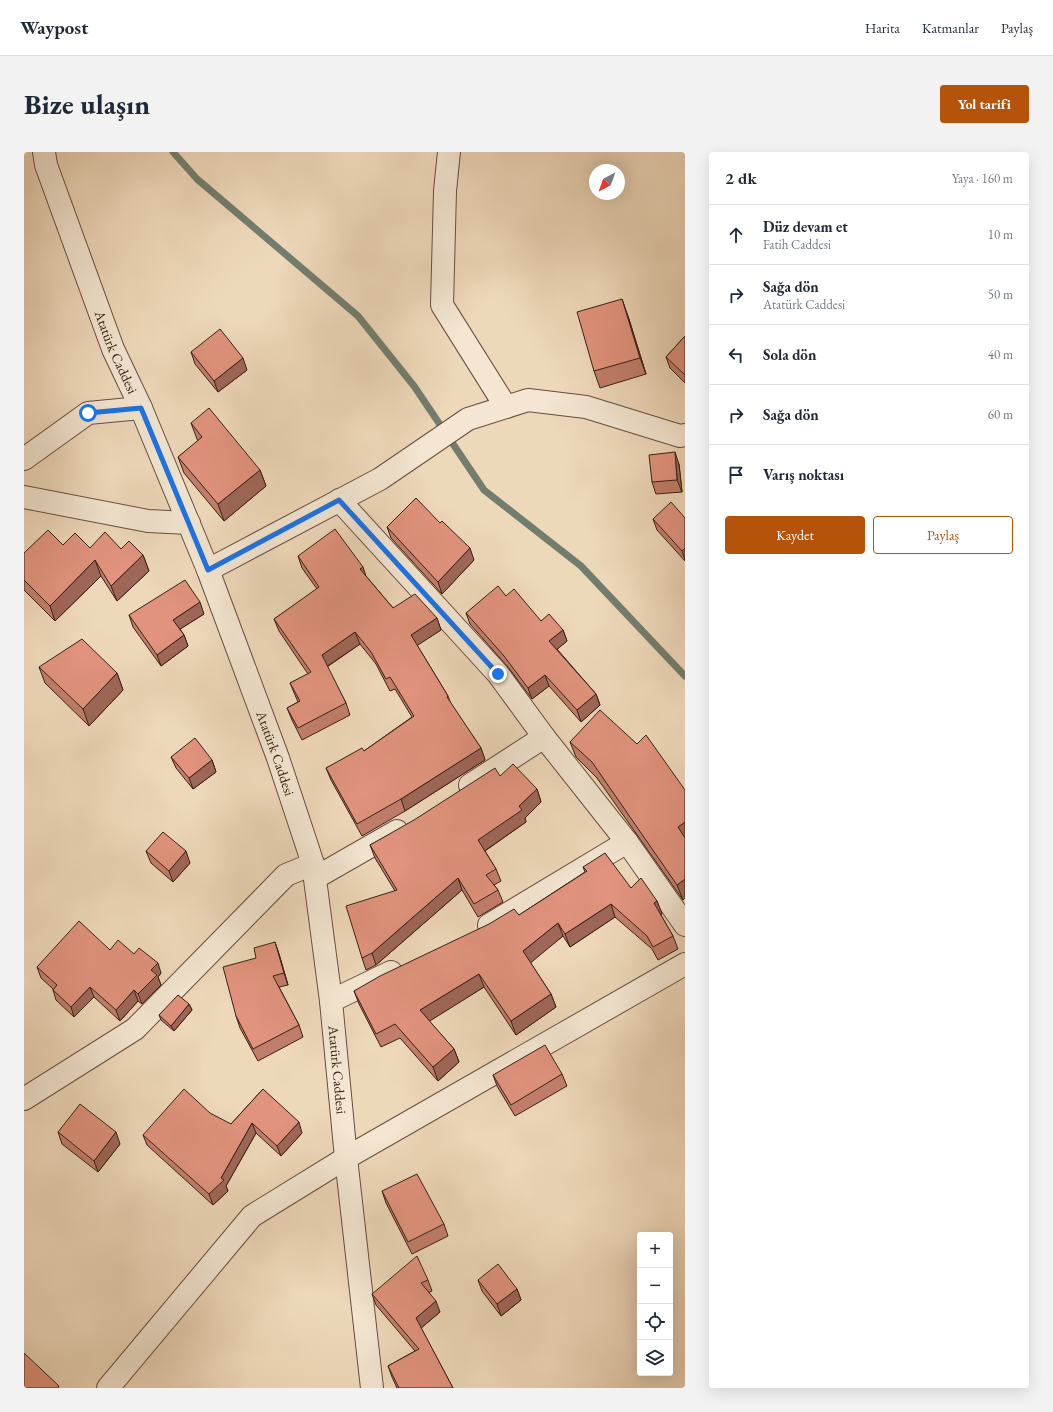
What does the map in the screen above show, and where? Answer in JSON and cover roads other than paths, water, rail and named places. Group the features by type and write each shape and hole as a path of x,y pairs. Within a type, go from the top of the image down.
{"street":[{"name":"Atatürk Caddesi","path":"44,152 46,165 113,348 141,408 208,570 278,758 314,871 331,1001 346,1158 372,1388"},
{"path":"449,152 445,191 442,305 506,407"},
{"path":"208,570 380,479 468,420 528,400 586,407 680,436 685,435"},
{"path":"24,459 88,413 141,408"},
{"path":"24,497 148,521 189,523"},
{"path":"339,500 498,674 544,737 627,842 685,925"},
{"path":"452,796 544,737"},
{"path":"24,1098 135,1029 286,875 314,871 412,822"},
{"path":"474,932 526,903 627,842"},
{"path":"331,1001 411,963"},
{"path":"108,1388 252,1216 346,1158 685,964"}],"waterway":[{"path":"173,152 197,179 358,316 414,386 484,490 581,566 685,676"}]}
